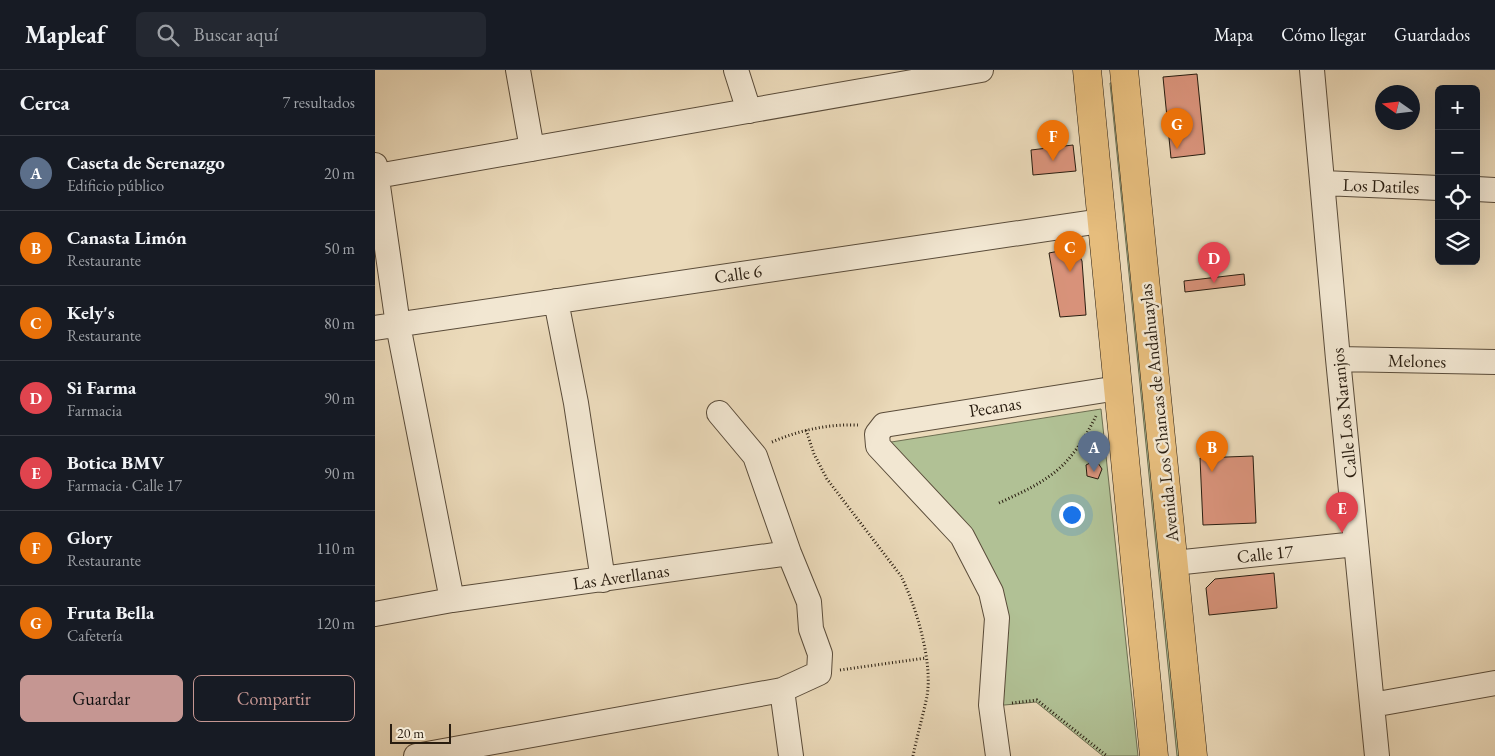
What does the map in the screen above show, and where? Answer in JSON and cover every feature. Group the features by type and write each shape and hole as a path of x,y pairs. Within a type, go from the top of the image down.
{"main road":[{"path":"1087,70 1154,756"},
{"name":"Avenida Los Chancas de Andahuaylas","path":"1124,70 1193,756"}],"street":[{"path":"518,70 532,149"},
{"path":"737,70 749,111"},
{"path":"452,600 398,324 376,170 532,149 981,70"},
{"name":"Calle Los Naranjos","path":"1312,70 1377,756"},
{"name":"Los Datiles","path":"1323,183 1435,188"},
{"path":"1480,189 1495,190"},
{"name":"Calle 6","path":"375,328 1101,221"},
{"path":"556,301 575,403 603,580"},
{"name":"Melones","path":"1338,359 1495,362"},
{"name":"Pecanas","path":"880,430 1118,388"},
{"path":"416,756 781,690 819,673 820,654 811,629 809,602 755,456 719,412"},
{"path":"880,430 878,446 961,536 991,592 997,618 991,704 998,756"},
{"name":"Calle 17","path":"1174,563 1356,544"},
{"name":"Las Averllanas","path":"375,614 452,600 789,552"},
{"path":"1372,705 1495,683"},
{"path":"781,690 791,756"}],"path":[{"path":"999,503 1037,484 1056,471 1071,457 1097,413"},
{"path":"751,450 806,430 843,425 880,430"},
{"path":"806,430 814,454 827,479 901,576 917,614 928,673 927,695 913,756"},
{"path":"819,673 925,658"},
{"path":"1005,704 1037,700 1107,756"}],"green space":[{"path":"1119,82 1186,756 1177,756 1110,83"},
{"path":"1101,409 1138,756 1103,756 1036,702 994,706 1004,621 970,528 885,443"}],"building":[{"path":"1197,74 1205,154 1171,158 1163,77"},
{"path":"1073,145 1076,171 1033,175 1031,150"},
{"path":"1069,249 1078,253 1082,261 1086,315 1060,317 1049,253"},
{"path":"1244,274 1245,285 1185,292 1184,281"},
{"path":"1253,456 1256,523 1203,525 1200,458"},
{"path":"1096,460 1102,469 1098,479 1087,476 1086,465"},
{"path":"1274,573 1277,608 1209,615 1206,588 1215,579"}],"place":[{"name":"Fruta Bella","path":"1177,149"},
{"name":"Glory","path":"1053,161"},
{"name":"Kely's","path":"1070,272"},
{"name":"Si Farma","path":"1214,283"},
{"name":"Caseta de Serenazgo","path":"1094,472"},
{"name":"Canasta Limón","path":"1212,472"},
{"name":"Botica BMV","path":"1342,533"}]}
